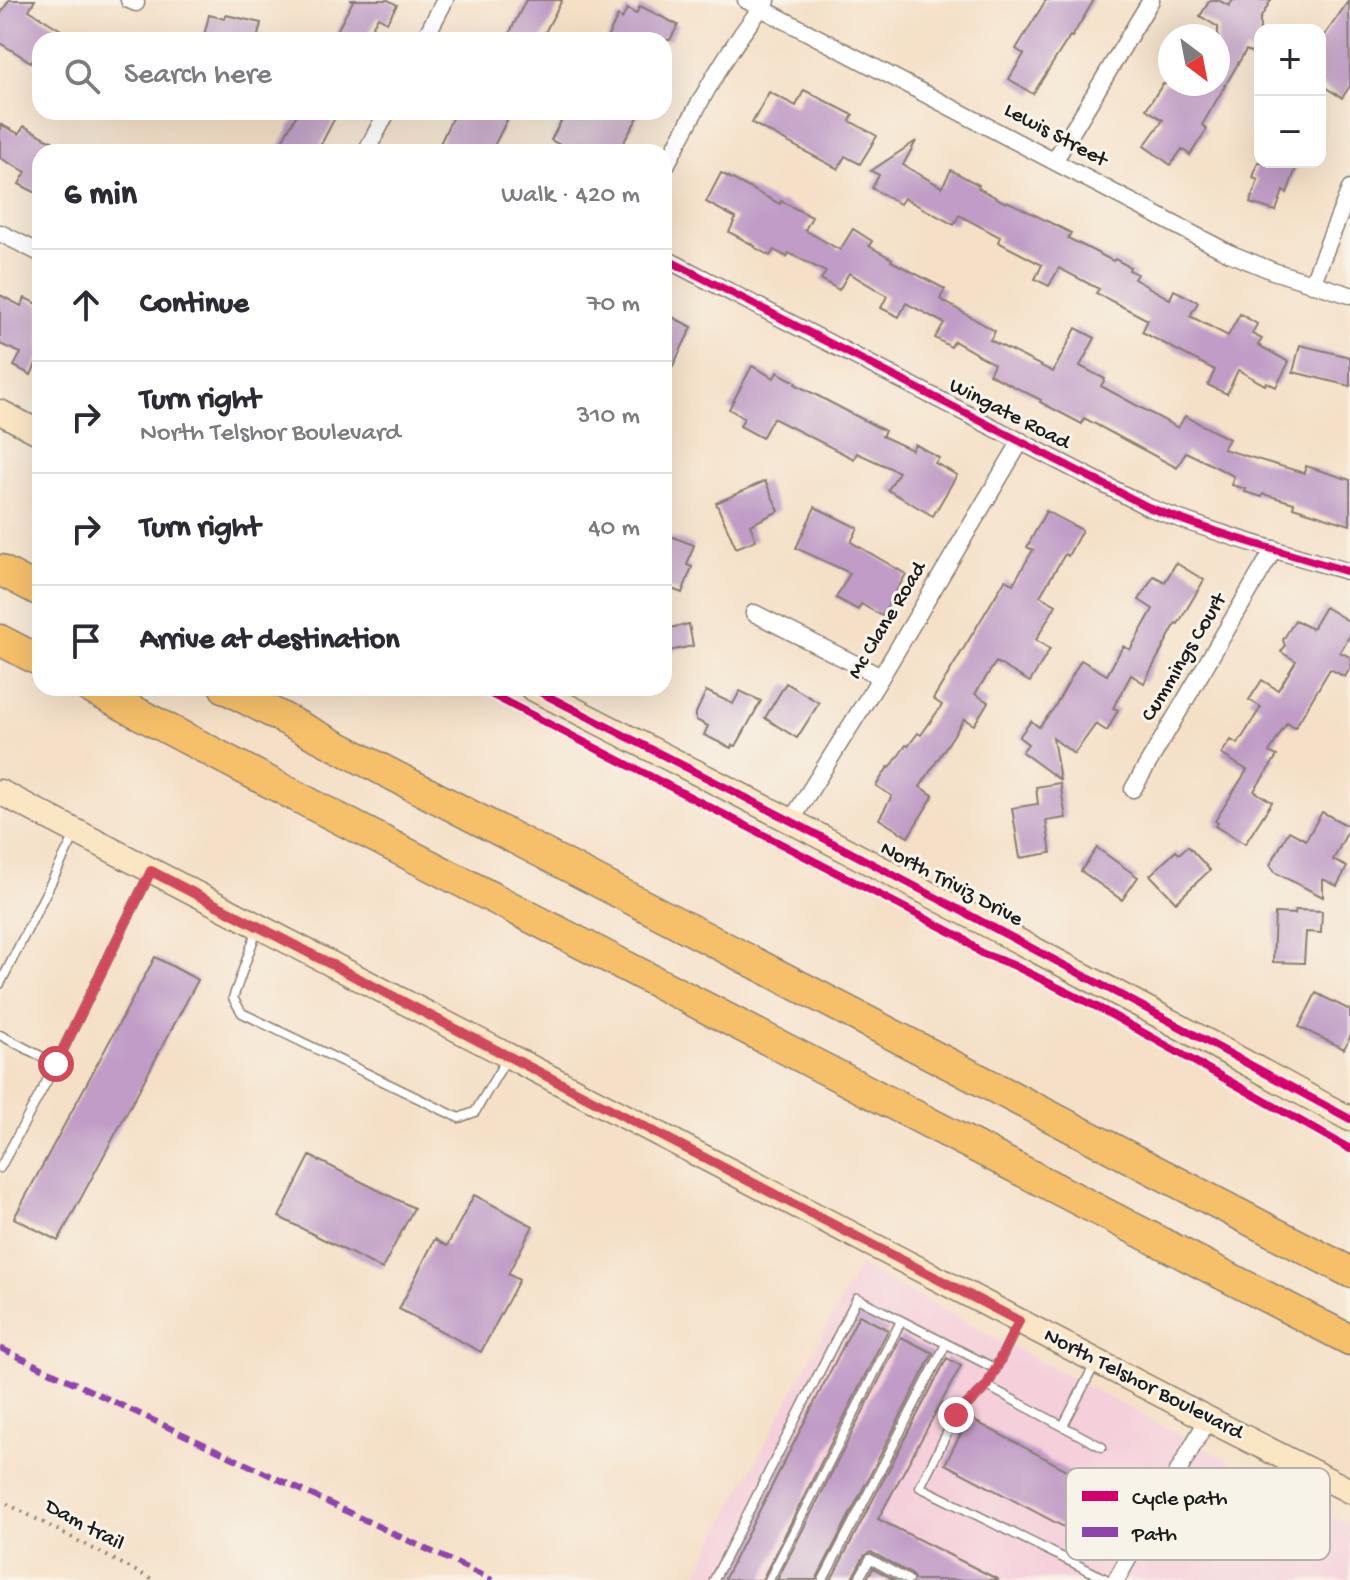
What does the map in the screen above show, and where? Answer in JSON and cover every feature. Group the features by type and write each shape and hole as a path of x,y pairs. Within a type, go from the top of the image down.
{"highway":[{"path":"0,570 32,587"},
{"path":"0,640 32,657"},
{"path":"105,696 1350,1340"},
{"path":"240,696 1350,1272"}],"main road":[{"path":"0,412 32,429"},
{"name":"North Triviz Drive","path":"548,696 1136,1002 1350,1119"},
{"name":"North Telshor Boulevard","path":"0,792 1305,1468"},
{"name":"North Telshor Boulevard","path":"1330,1481 1350,1491"}],"street":[{"path":"428,32 445,0"},
{"path":"1055,160 1151,0"},
{"path":"672,154 758,3"},
{"name":"Lewis Street","path":"758,3 1229,253 1262,267 1350,295"},
{"path":"370,144 383,120"},
{"path":"1312,284 1350,189"},
{"path":"0,233 32,249"},
{"name":"Wingate Road","path":"672,262 1148,507 1350,572"},
{"name":"Mc Clane Road","path":"791,821 881,677 1021,441"},
{"name":"Cummings Court","path":"1133,789 1274,549"},
{"path":"754,613 881,677"},
{"path":"1180,1468 1208,1419"},
{"path":"1116,1580 1127,1560"}],"lane":[{"path":"0,984 77,832"},
{"path":"0,1168 56,1064 151,871"},
{"path":"258,926 233,998 242,1013 459,1118 475,1112 508,1056"},
{"path":"0,1035 56,1064"},
{"path":"714,1580 857,1298 996,1369"},
{"path":"769,1580 901,1321"},
{"path":"1019,1321 987,1386 956,1415 920,1487 1066,1559"},
{"path":"823,1580 946,1344"},
{"path":"1063,1426 1096,1361"},
{"path":"987,1386 1102,1447"},
{"path":"858,1580 870,1559 908,1580"},
{"path":"1068,1560 1108,1580"}],"shaded area":[{"path":"859,1266 1242,1468 1066,1468 1066,1560 1330,1560 1330,1514 1350,1525 1350,1580 693,1580"}],"building":[{"path":"9,0 35,0 29,10 64,32 32,32 31,62 0,43 0,15"},
{"path":"350,0 388,0 397,5 387,22 378,17 370,32 336,32 353,1"},
{"path":"526,0 562,0 545,32 510,32"},
{"path":"1046,0 1094,0 1033,94 1009,79 1024,54 1016,49"},
{"path":"1210,0 1218,0 1229,6 1233,0 1271,0 1260,24 1254,24 1254,54 1246,50 1230,77 1230,24 1213,24 1200,16"},
{"path":"1349,0 1350,86 1342,98 1326,88 1326,33"},
{"path":"640,6 678,25 672,36 672,32 610,32 618,16 622,19 627,9 636,14"},
{"path":"209,15 225,19 226,15 261,23 259,32 205,32"},
{"path":"804,90 853,115 850,121 877,136 860,164 845,156 838,169 752,123 769,92 796,106"},
{"path":"1158,91 1158,96 1219,96 1202,125 1207,129 1190,155 1182,149 1171,165 1144,146 1163,120 1146,109"},
{"path":"294,120 334,120 321,144 280,144"},
{"path":"451,120 507,120 495,144 440,144"},
{"path":"562,120 636,120 623,144 558,144 551,140"},
{"path":"0,124 19,134 24,126 57,144 32,144 32,191 19,184 26,172 0,158"},
{"path":"916,141 903,165 942,187 951,170 1006,203 1071,233 1068,238 1130,267 1129,270 1137,274 1134,279 1170,299 1174,290 1198,302 1190,316 1228,336 1240,314 1257,324 1252,334 1262,339 1258,345 1289,362 1276,387 1266,382 1265,385 1238,370 1227,394 1208,385 1215,370 1142,332 1148,320 1096,293 1099,289 1059,268 1049,286 1035,279 1042,265 998,242 1000,237 959,215 954,225 904,198 900,204 872,188 879,175 871,171"},
{"path":"1256,168 1296,168 1276,211 1250,203 1258,180 1253,178"},
{"path":"721,173 812,217 805,230 840,250 853,229 872,241 869,246 891,261 945,289 940,299 995,331 990,340 1053,372 1076,328 1095,338 1080,366 1105,379 1101,386 1178,428 1185,416 1229,439 1223,449 1304,473 1306,466 1350,480 1350,525 1293,507 1294,503 1245,492 1246,489 1232,485 1234,476 1186,452 1177,468 1084,418 1082,424 989,374 994,364 954,341 951,347 935,338 944,323 906,303 899,317 881,308 887,296 849,273 839,290 821,279 826,272 789,253 787,257 774,250 770,256 729,232 736,218 706,202"},
{"path":"0,295 21,306 25,298 32,301 31,375 14,366 21,353 0,344"},
{"path":"672,317 692,327 672,368"},
{"path":"1300,345 1350,357 1350,386 1293,372"},
{"path":"752,366 774,378 777,372 885,431 882,436 912,450 915,444 939,458 935,463 957,475 933,516 888,490 899,472 857,453 854,459 773,418 762,438 740,426 744,418 729,409"},
{"path":"765,481 779,511 750,525 756,540 736,548 716,503"},
{"path":"815,507 858,528 851,542 906,574 882,616 861,604 858,610 836,598 850,573 796,548"},
{"path":"1046,511 1082,530 1040,596 1056,605 1036,640 1050,649 1030,682 996,662 975,694 988,702 974,725 964,719 920,787 933,795 908,837 879,819 892,796 876,786 888,767 918,733 921,735 942,705 933,699 1005,580 1013,584 1033,550 1027,547"},
{"path":"672,537 694,545 687,565 692,567 682,593 672,589"},
{"path":"1176,563 1204,580 1176,623 1144,683 1131,675 1113,708 1118,710 1107,731 1096,724 1074,754 1053,738 1060,780 1022,752 1028,744 1019,737 1031,721 1039,727 1054,708 1081,660 1107,675 1123,646 1130,650 1153,609 1139,600 1154,576 1165,582"},
{"path":"1325,607 1350,622 1350,635 1340,652 1350,657 1350,668 1345,677 1330,669 1295,728 1287,723 1269,752 1277,756 1254,791 1272,802 1245,844 1215,826 1218,823 1215,821 1247,770 1221,754 1231,740 1238,744 1261,707 1249,700 1262,680 1278,690 1296,661 1281,652 1285,646 1283,640 1295,620 1312,629"},
{"path":"689,624 693,646 672,650 672,627"},
{"path":"786,683 819,703 797,738 765,718"},
{"path":"706,691 733,704 740,691 761,701 736,746 732,745 731,748 704,735 708,726 696,720 696,713"},
{"path":"1060,783 1066,818 1046,821 1051,853 1020,858 1012,808 1038,804 1036,787"},
{"path":"1322,812 1350,827 1333,860 1347,867 1337,886 1323,879 1323,897 1276,873 1270,865 1289,831 1306,840"},
{"path":"1188,846 1210,870 1176,902 1150,875 1176,851 1179,854"},
{"path":"1097,848 1138,877 1122,900 1081,871"},
{"path":"1295,910 1322,911 1321,933 1306,932 1304,963 1273,962 1275,913 1295,914"},
{"path":"155,957 198,980 58,1241 14,1218"},
{"path":"1316,993 1350,1010 1350,1037 1344,1049 1299,1027"},
{"path":"310,1156 414,1208 382,1269 279,1217"},
{"path":"474,1195 533,1226 508,1274 519,1280 481,1352 399,1309 435,1239 447,1246"},
{"path":"859,1315 888,1330 762,1580 724,1580"},
{"path":"901,1337 933,1353 816,1580 777,1580"},
{"path":"947,1358 961,1366 878,1519 999,1580 915,1580 911,1574 871,1552 864,1556 851,1580 831,1580"},
{"path":"969,1418 1066,1469 1066,1528 945,1464"},
{"path":"873,1568 894,1580 866,1580"}],"marked path":[{"path":"0,1348 492,1580"}],"cycle path":[{"path":"672,262 1148,507 1223,534 1350,572"},
{"path":"495,696 961,937 981,953 1013,965 1103,1010 1350,1149"},
{"path":"548,696 791,821 1350,1119"}],"route":[{"path":"56,1064 151,871 1019,1321 987,1386 956,1415"}]}
